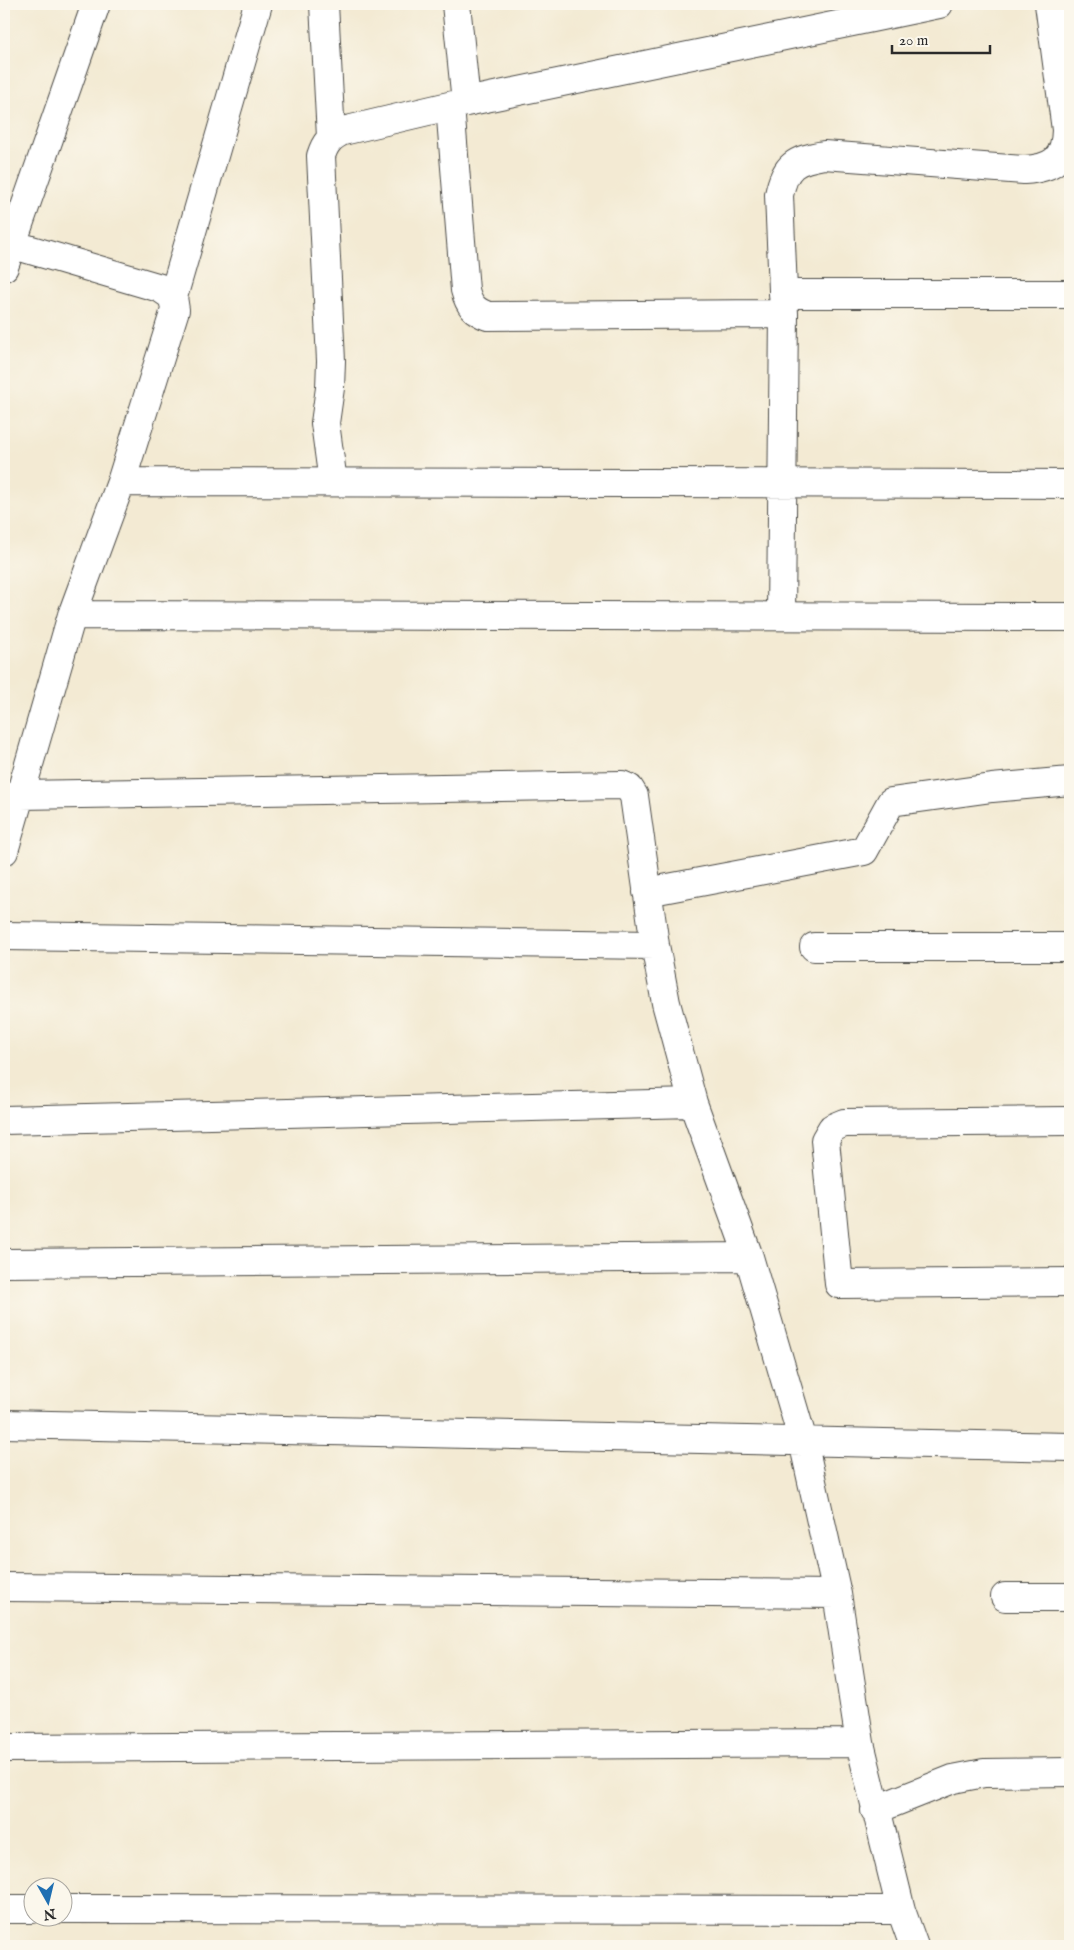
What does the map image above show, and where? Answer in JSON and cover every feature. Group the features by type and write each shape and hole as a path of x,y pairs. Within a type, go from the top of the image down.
{"street":[{"path":"96,4 6,251 160,288 174,297"},
{"path":"4,851 72,614 122,482 175,310 174,297 258,4"},
{"path":"324,4 331,137"},
{"path":"456,4 465,290 468,302 477,312 488,316 1070,294"},
{"path":"333,482 325,423 330,388 331,360 322,156 324,146 331,137 343,131 458,104 939,4"},
{"path":"781,616 784,304 779,194 782,177 793,164 824,155 1024,170 1043,168 1058,159 1068,146 1049,4"},
{"path":"122,482 782,485 1070,484"},
{"path":"72,614 1070,617"},
{"path":"648,892 864,851 891,802 992,788 1070,781"},
{"path":"21,795 622,785 629,788 634,796 655,945 666,1003 693,1102 749,1257 802,1441 837,1594 860,1743 901,1910 914,1946"},
{"path":"4,936 655,945"},
{"path":"814,947 1070,947"},
{"path":"4,1120 693,1102"},
{"path":"1070,1121 844,1123 832,1128 825,1140 839,1284 1070,1282"},
{"path":"4,1263 749,1257"},
{"path":"4,1424 1070,1447"},
{"path":"4,1587 837,1594"},
{"path":"1005,1597 1070,1597"},
{"path":"4,1748 860,1743"},
{"path":"875,1810 953,1779 984,1773 1070,1772"},
{"path":"4,1909 22,1909"},
{"path":"72,1909 901,1910"}]}
